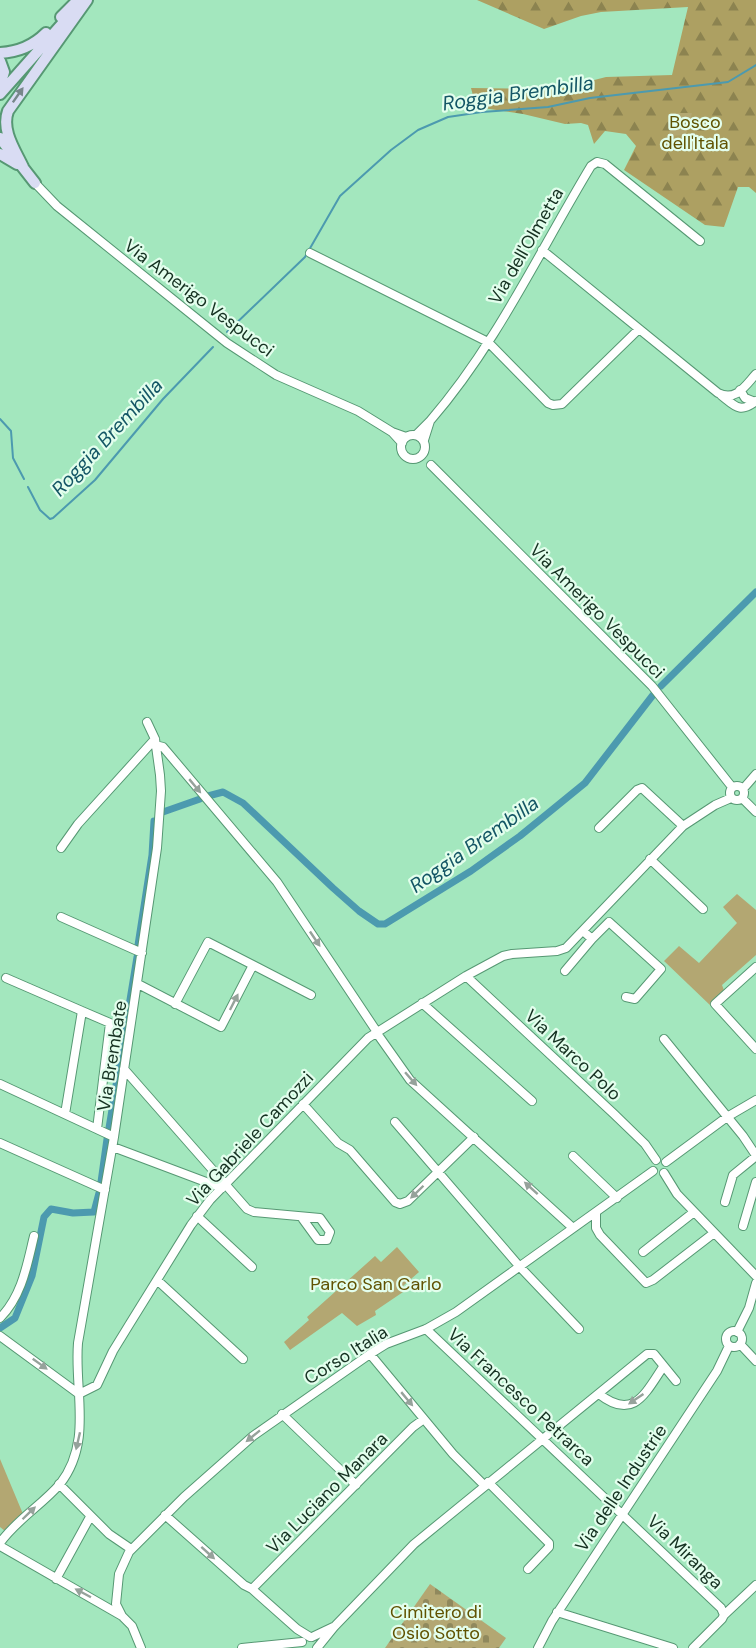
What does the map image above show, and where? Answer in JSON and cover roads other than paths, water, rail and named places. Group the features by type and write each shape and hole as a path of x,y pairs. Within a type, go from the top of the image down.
{"main road":[{"path":"0,53 21,50 34,43 78,0"},
{"path":"0,94 85,0"},
{"path":"23,167 7,131 5,118 85,0"},
{"path":"0,61 4,72 0,86"},
{"path":"0,138 35,183"},
{"path":"0,154 23,167"}],"street":[{"name":"Via dell'Olmetta","path":"416,435 456,391 488,342 591,166 597,162 605,164 700,241"},
{"name":"Via Amerigo Vespucci","path":"35,183 57,206 227,343 276,375 358,411 392,432 404,440 402,449 411,459 422,455 652,686 732,787"},
{"path":"542,250 736,407 748,407 755,402"},
{"path":"310,254 488,342 548,403 562,404 639,328"},
{"path":"718,393 728,396 735,395 756,374"},
{"path":"740,390 745,398 755,402"},
{"path":"422,455 426,446 424,440 430,421"},
{"path":"404,440 416,435 424,440"},
{"name":"Via Brembate","path":"0,1545 59,1484 69,1467 80,1433 81,1414 76,1360 78,1343 113,1147 157,848 160,783 155,742 147,722"},
{"path":"61,848 78,824 155,742 163,747 277,882 410,1080 573,1228"},
{"path":"743,789 756,774"},
{"path":"737,785 743,789 745,792 742,798 736,800 731,798 732,787 737,785"},
{"path":"599,828 637,790 642,788 683,826"},
{"name":"Via Gabriele Camozzi","path":"79,1394 97,1385 113,1351 197,1216 223,1186 368,1038 466,976 512,954 556,951 566,948 683,826 715,805 731,798"},
{"path":"742,798 756,812"},
{"path":"650,859 703,909"},
{"path":"61,917 142,953"},
{"path":"565,971 609,922 661,969 635,999 627,997"},
{"path":"583,931 592,939"},
{"path":"176,1004 208,942 311,995"},
{"path":"138,984 221,1028 253,965"},
{"path":"754,1044 715,1004 756,967"},
{"name":"Via Marco Polo","path":"466,976 645,1144 656,1160"},
{"path":"6,978 110,1023 97,1129"},
{"path":"423,1003 532,1101"},
{"path":"65,1114 82,1011"},
{"path":"664,1040 743,1136 755,1154 755,1157 733,1175 725,1202"},
{"path":"124,1069 223,1186 250,1211 302,1218"},
{"path":"0,1083 114,1137"},
{"path":"666,1162 727,1117 756,1100"},
{"path":"303,1104 338,1143 350,1150 395,1202 400,1204 408,1200 474,1137"},
{"path":"395,1122 520,1267 579,1329"},
{"path":"0,1143 105,1190"},
{"path":"113,1147 223,1186"},
{"path":"573,1156 617,1198"},
{"path":"664,1173 658,1174 653,1171 652,1165 660,1159 666,1162"},
{"path":"664,1173 667,1168 666,1162"},
{"name":"Corso Italia","path":"122,1616 116,1604 119,1574 131,1549 165,1515 253,1436 386,1344 426,1329 456,1312 653,1171"},
{"path":"664,1173 677,1194 756,1276"},
{"path":"744,1226 756,1182"},
{"path":"643,1252 694,1212"},
{"path":"596,1213 596,1228 600,1235 646,1283 714,1233"},
{"path":"197,1216 252,1267"},
{"path":"0,1318 10,1308 19,1292 34,1236"},
{"path":"157,1280 243,1359"},
{"name":"Via delle Industrie","path":"538,1648 557,1612 717,1371 729,1346 727,1336 730,1332 737,1332 749,1308 756,1283"},
{"name":"Via Francesco Petrarca","path":"426,1329 623,1513"},
{"path":"737,1332 741,1338 740,1344"},
{"path":"0,1336 79,1394"},
{"path":"729,1346 736,1347 740,1344"},
{"path":"740,1344 756,1361"},
{"path":"370,1354 453,1454 549,1541 549,1547 528,1569"},
{"path":"317,1648 334,1627 414,1544 647,1354 654,1354 676,1381"},
{"path":"599,1394 612,1404 623,1407 633,1404 643,1396 663,1367"},
{"path":"282,1414 356,1485"},
{"name":"Via Luciano Manara","path":"252,1589 413,1427 424,1419"},
{"path":"59,1484 109,1534 131,1549"},
{"name":"Via Miranga","path":"623,1513 721,1608 723,1617"},
{"path":"165,1515 297,1629 306,1641"},
{"path":"56,1579 90,1516"},
{"path":"0,1545 122,1616 132,1626 141,1646"},
{"name":"Via Miranga","path":"723,1617 756,1585"},
{"path":"557,1612 673,1648"},
{"path":"693,1648 723,1617"},
{"path":"306,1641 334,1627"},
{"path":"242,1648 317,1641 317,1648"}],"waterway":[{"name":"Roggia Brembilla","path":"227,332 305,257 340,196 391,150 418,130 448,117 548,107 590,98 728,82 756,65"},
{"name":"Roggia Brembilla","path":"28,487 40,510 50,519 53,518 95,480 163,399 213,347"},
{"name":"Roggia Brembilla","path":"0,419 11,431 13,458 24,479"},
{"name":"Roggia Brembilla","path":"661,686 756,592"},
{"name":"Roggia Brembilla","path":"208,796 223,792 243,803 359,911 378,924 385,924 471,871 520,836 585,783 653,695"},
{"name":"Roggia Brembilla","path":"163,812 200,799"},
{"name":"Roggia Brembilla","path":"138,945 152,855 154,821"},
{"name":"Roggia Brembilla","path":"109,1128 137,957"},
{"name":"Roggia Brembilla","path":"101,1182 107,1139"},
{"name":"Roggia Brembilla","path":"0,1328 15,1318 32,1276 44,1217 51,1209 73,1213 94,1212 99,1193"}],"park label":[{"name":"Bosco dell'Itala","path":"695,132"},
{"name":"Parco San Carlo","path":"376,1284"},
{"name":"Cimitero di Osio Sotto","path":"436,1622"}]}
